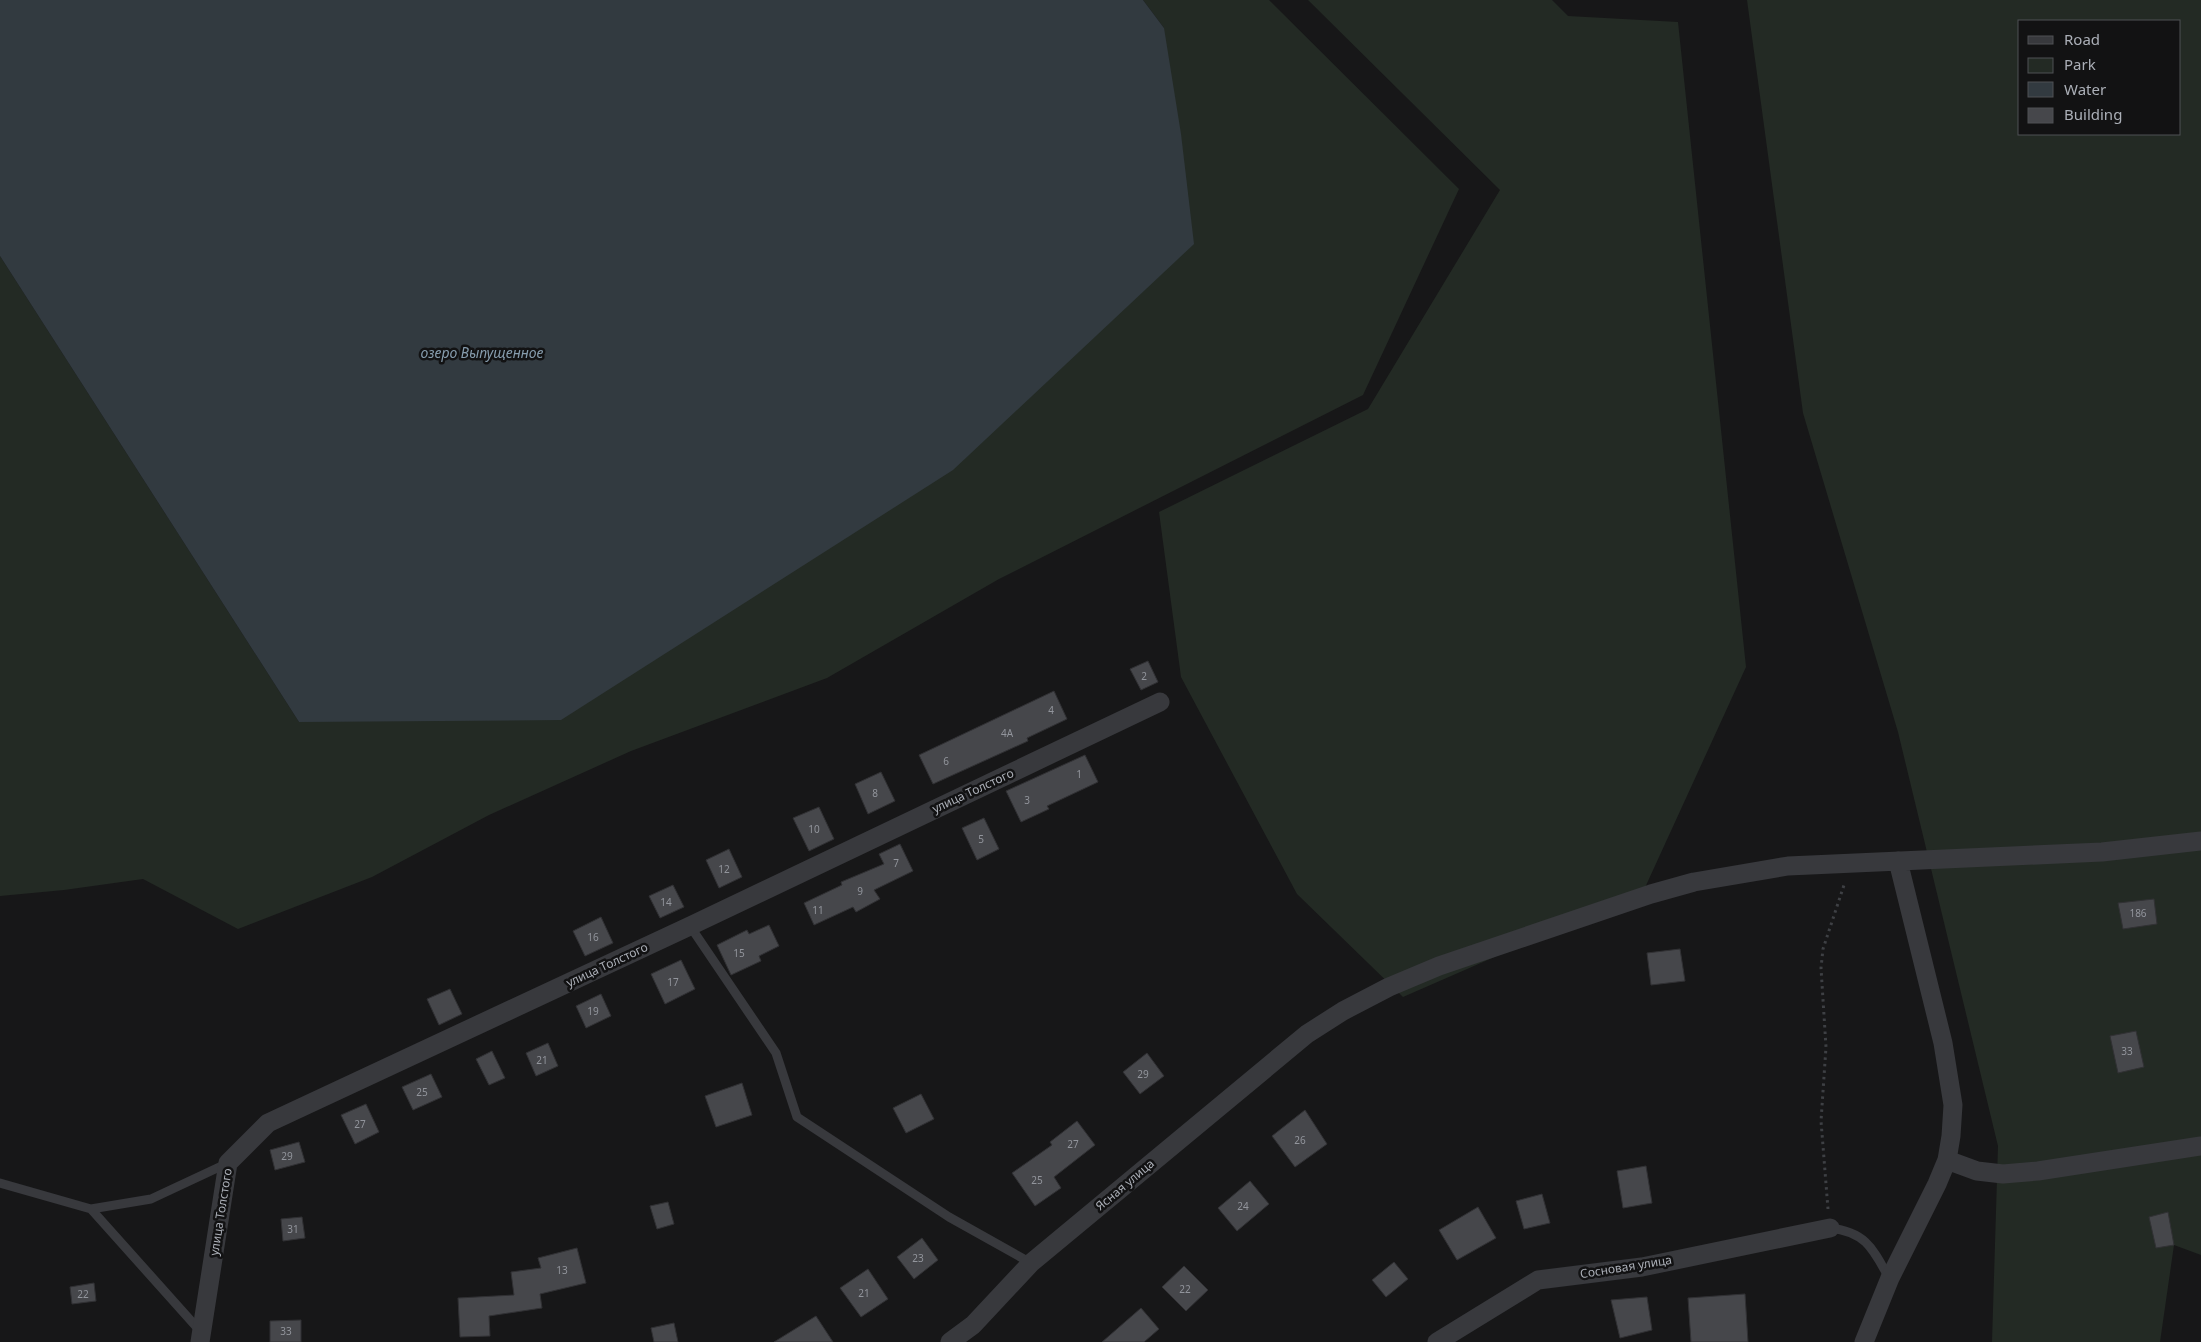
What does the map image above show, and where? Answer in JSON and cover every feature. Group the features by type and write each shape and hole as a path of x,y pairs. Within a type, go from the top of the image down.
{"street":[{"name":"улица Толстого","path":"200,1337 228,1163 268,1123 690,926 1160,702"},
{"name":"Ясная улица","path":"950,1342 974,1325 1032,1263 1306,1034 1342,1011 1389,987 1439,966 1651,894 1741,873 1788,866 1850,862 2102,852 2201,841"},
{"path":"1864,1342 1890,1278 1937,1184 1947,1160 1952,1136 1953,1105 1943,1044 1898,861"},
{"path":"1947,1160 1977,1171 2003,1174 2201,1146"},
{"name":"Сосновая улица","path":"1437,1342 1538,1280 1642,1267 1830,1228"}],"lane":[{"path":"690,926 776,1053 797,1118 948,1217 1032,1263"},
{"path":"0,1183 92,1209 151,1199 228,1163"},
{"path":"92,1209 200,1337"},
{"path":"1830,1228 1846,1230 1860,1237 1875,1254 1890,1278"}],"path":[{"path":"1830,1228 1821,1121 1826,1047 1821,968 1823,949 1842,895 1850,862"}],"green space":[{"path":"1143,0 1269,0 1459,189 1363,395 999,579 827,678 631,751 489,815 372,877 238,929 143,879 64,890 0,896 0,256 299,722 1164,28"},
{"path":"1308,0 1552,0 1568,16 1678,22 1746,667 1643,892 1403,997 1297,894 1181,677 1159,512 1368,409 1500,190"},
{"path":"1747,0 2201,0 2201,1255 2174,1245 2160,1342 1992,1342 1998,1146 1898,732 1803,413"}],"water":[{"name":"озеро Выпущенное","path":"0,0 1143,0 1164,28 1181,134 1194,244 953,470 561,720 299,722 0,256"}],"building":[{"path":"1148,661 1158,682 1141,690 1130,669"},
{"path":"1054,691 1067,719 1027,738 1028,741 933,784 919,755"},
{"path":"1085,755 1098,782 1047,806 1049,809 1021,822 1006,791"},
{"path":"881,772 895,801 868,814 855,784"},
{"path":"819,807 834,839 809,851 793,818"},
{"path":"984,818 999,849 977,860 962,828"},
{"path":"900,844 913,871 874,890 880,899 856,912 853,907 814,925 804,903 842,885 841,882 884,864 879,854"},
{"path":"729,849 742,877 719,888 706,860"},
{"path":"673,885 684,907 660,918 649,896"},
{"path":"2154,899 2157,924 2123,929 2118,903"},
{"path":"601,917 613,943 585,956 573,931"},
{"path":"769,925 779,946 759,956 761,961 731,975 717,945 747,930 749,934"},
{"path":"1680,949 1685,981 1651,985 1647,953"},
{"path":"681,960 695,989 665,1004 651,974"},
{"path":"450,989 462,1014 439,1025 427,999"},
{"path":"601,994 611,1016 586,1028 576,1006"},
{"path":"2136,1031 2144,1067 2118,1073 2110,1036"},
{"path":"548,1043 558,1066 536,1076 526,1053"},
{"path":"492,1051 505,1078 489,1085 476,1059"},
{"path":"1147,1053 1164,1076 1140,1094 1123,1072"},
{"path":"431,1074 442,1097 413,1110 402,1087"},
{"path":"742,1083 752,1115 716,1127 705,1096"},
{"path":"921,1094 934,1119 906,1133 893,1108"},
{"path":"366,1104 379,1132 355,1144 341,1115"},
{"path":"1305,1110 1327,1144 1295,1167 1272,1136"},
{"path":"1077,1121 1095,1145 1054,1177 1061,1188 1035,1206 1012,1173 1052,1145 1050,1142"},
{"path":"299,1142 305,1162 275,1170 270,1150"},
{"path":"1646,1166 1652,1203 1623,1208 1617,1171"},
{"path":"1250,1181 1269,1204 1237,1231 1218,1208"},
{"path":"1542,1194 1550,1223 1524,1229 1516,1201"},
{"path":"668,1202 674,1224 657,1229 650,1206"},
{"path":"1478,1207 1496,1238 1457,1260 1439,1230"},
{"path":"2168,1212 2174,1245 2156,1248 2149,1217"},
{"path":"302,1217 305,1238 283,1241 281,1219"},
{"path":"922,1238 938,1260 914,1279 897,1257"},
{"path":"577,1248 586,1283 540,1294 542,1308 489,1316 490,1336 460,1337 458,1298 514,1295 511,1272 541,1268 538,1258"},
{"path":"1394,1262 1408,1279 1386,1297 1372,1280"},
{"path":"1184,1266 1208,1290 1186,1311 1162,1287"},
{"path":"868,1269 888,1299 861,1317 840,1288"},
{"path":"94,1283 96,1301 72,1304 70,1287"},
{"path":"1745,1294 1748,1342 1691,1342 1688,1298"},
{"path":"1647,1297 1652,1330 1620,1338 1611,1300"},
{"path":"1141,1308 1159,1329 1144,1342 1102,1342"},
{"path":"816,1316 833,1342 774,1342"},
{"path":"301,1320 301,1342 270,1342 270,1321"},
{"path":"674,1323 678,1342 654,1342 651,1328"}]}
